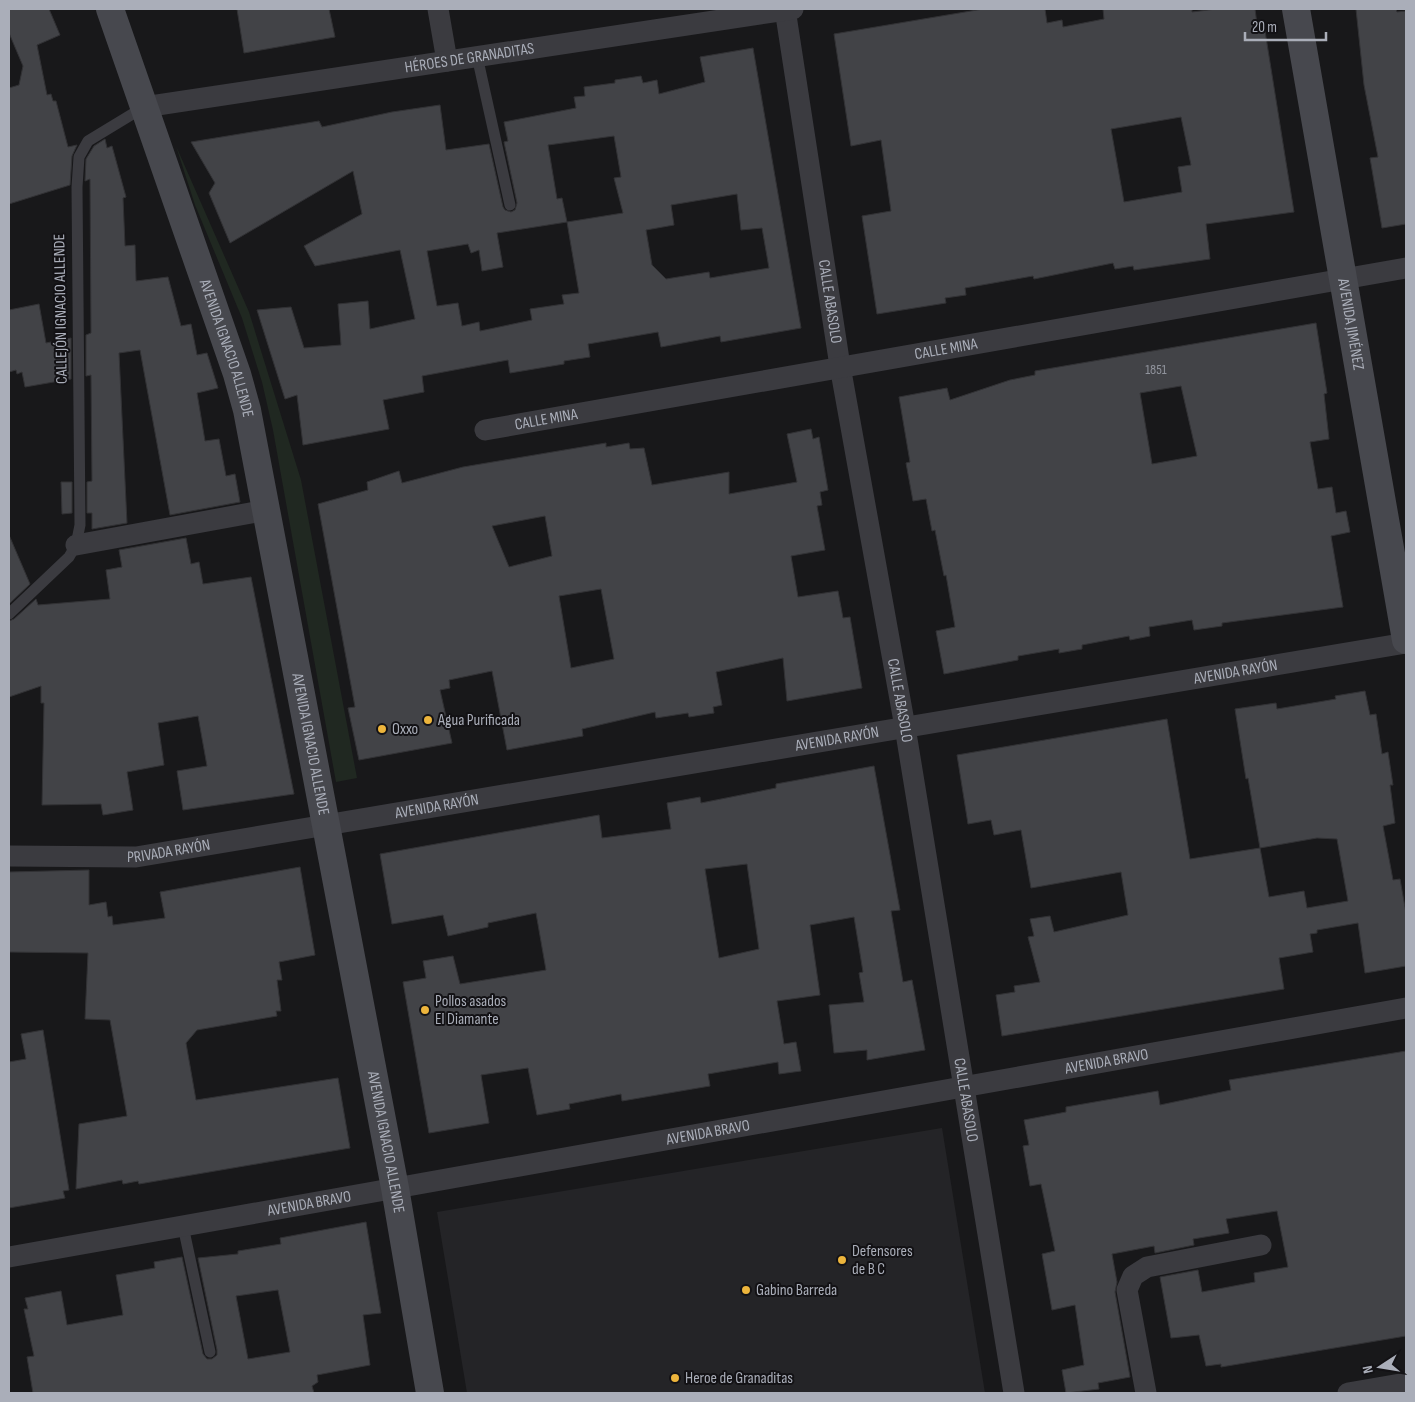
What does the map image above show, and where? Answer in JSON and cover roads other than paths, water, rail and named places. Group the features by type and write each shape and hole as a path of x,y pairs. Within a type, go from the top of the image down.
{"main road":[{"name":"AVENIDA IGNACIO ALLENDE","path":"110,9 238,374 247,410 395,1188 430,1393"},
{"name":"AVENIDA JIMÉNEZ","path":"1296,9 1406,642"}],"street":[{"path":"438,9 447,61"},
{"name":"HÉROES DE GRANADITAS","path":"144,107 788,9"},
{"name":"CALLE ABASOLO","path":"788,9 840,366 905,727 1014,1393"},
{"name":"CALLE MINA","path":"485,430 840,366 1406,268"},
{"path":"76,545 267,510"},
{"name":"AVENIDA RAYÓN","path":"326,826 1406,642"},
{"name":"PRIVADA RAYÓN","path":"9,856 136,857 326,826"},
{"name":"AVENIDA BRAVO","path":"9,1257 1406,1008"},
{"path":"1146,1393 1127,1290 1133,1276 1147,1267 1260,1245"},
{"path":"1348,1393 1406,1383"}],"lane":[{"path":"477,56 510,205"},
{"name":"CALLEJÓN IGNACIO ALLENDE","path":"76,545 80,524 76,187 79,157 88,141 144,107"},
{"path":"9,614 69,557 76,545"},
{"path":"183,1226 210,1352"}],"place":[{"name":"Agua Purificada","path":"428,720"},
{"name":"Oxxo","path":"382,729"},
{"name":"Pollos asados El Diamante","path":"425,1010"},
{"name":"Defensores de B C","path":"842,1260"},
{"name":"Gabino Barreda","path":"746,1290"},
{"name":"Heroe de Granaditas","path":"675,1378"}]}
